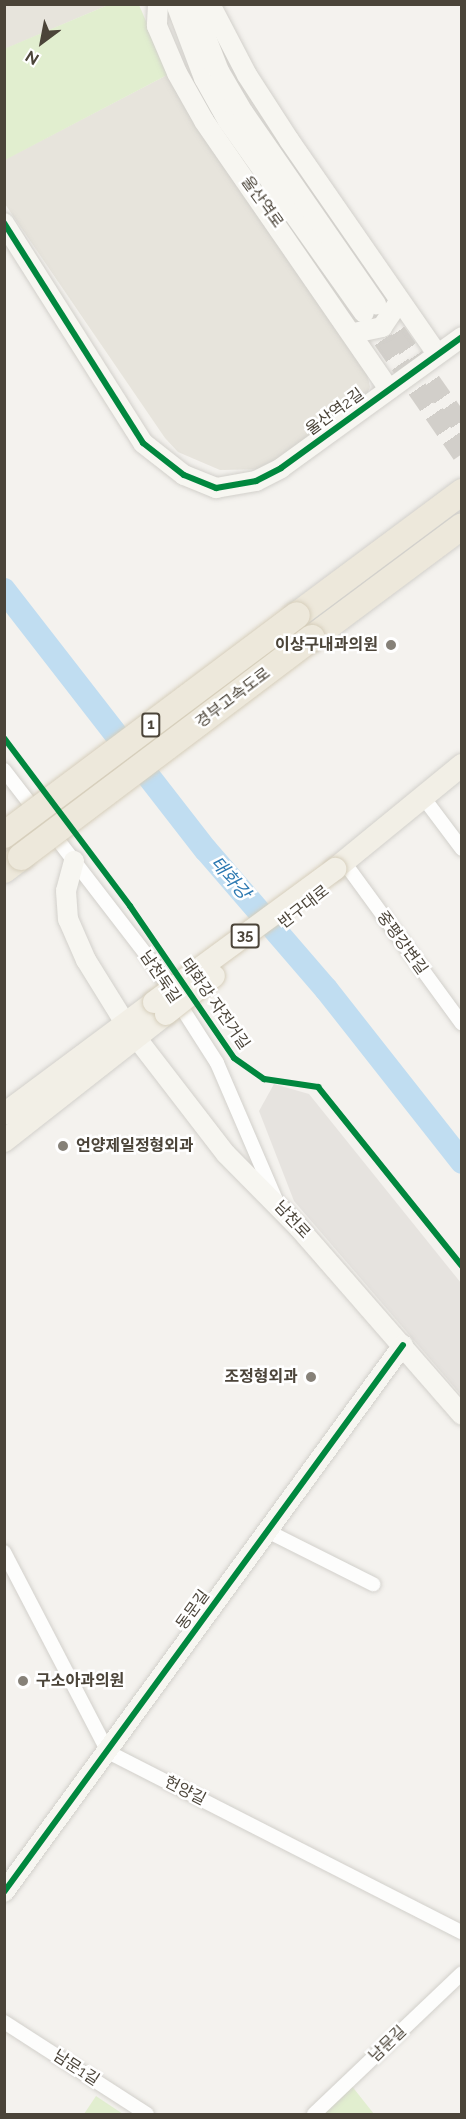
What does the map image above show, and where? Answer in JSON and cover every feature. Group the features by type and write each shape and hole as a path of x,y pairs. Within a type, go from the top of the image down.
{"highway":[{"name":"경부고속도로","path":"4,835 462,492"},
{"name":"경부고속도로","path":"13,863 462,525"}],"main road":[{"name":"울산역로","path":"158,4 158,26 177,74 204,122 354,333 389,389"},
{"name":"울산역로","path":"176,4 204,78 228,121 370,308 219,71 193,4"},
{"path":"210,4 265,103 399,302 437,354"},
{"name":"울산역2길","path":"4,223 143,443 184,475 216,488 256,481 281,468 462,337"},
{"path":"354,333 382,327 399,302"},
{"name":"35","path":"4,1141 130,1031 342,871 426,802 462,765"},
{"name":"35","path":"426,802 462,784"},
{"name":"남천로","path":"74,861 66,891 68,919 86,960 130,1031 226,1154 279,1206 462,1415"},
{"name":"35","path":"4,1114 130,1031"},
{"name":"동문길","path":"4,1892 403,1345"}],"street":[{"name":"남천둑길","path":"4,770 155,966 217,1063 279,1206"},
{"path":"426,802 462,849"},
{"name":"중평강변길","path":"342,871 462,1024"},
{"path":"267,1531 373,1584"},
{"path":"4,1552 108,1752"},
{"name":"헌양길","path":"108,1752 462,1932"},
{"name":"남문길","path":"314,2115 462,1973"},
{"name":"남문1길","path":"4,2022 147,2115"}],"shaded area":[{"path":"5,4 108,4 108,5 5,49"},
{"path":"169,74 191,117 366,370 370,387 367,394 285,459 265,469 220,470 178,452 165,438 5,204 4,160"},
{"path":"274,1084 309,1094 461,1283 461,1395 294,1201 259,1111"}],"green space":[{"path":"108,5 139,5 169,74 5,160 4,49"},
{"path":"351,2085 374,2114 320,2114"},
{"path":"96,2096 123,2114 84,2114"}],"waterway":[{"name":"태화강","path":"4,590 206,850 326,989 462,1162"}],"tunnel":[{"path":"379,308 462,426"},
{"path":"366,315 462,454"}],"cycle path":[{"path":"4,223 143,443 184,475 216,488 256,481 281,468 462,337"},
{"name":"태화강 자전거길","path":"4,738 130,906 234,1058 264,1079 318,1087 462,1266"},
{"path":"4,1892 403,1345"}],"place":[{"name":"이상구내과의원","path":"391,645"},
{"name":"언양제일정형외과","path":"63,1146"},
{"name":"조정형외과","path":"311,1377"},
{"name":"구소아과의원","path":"23,1681"}]}
